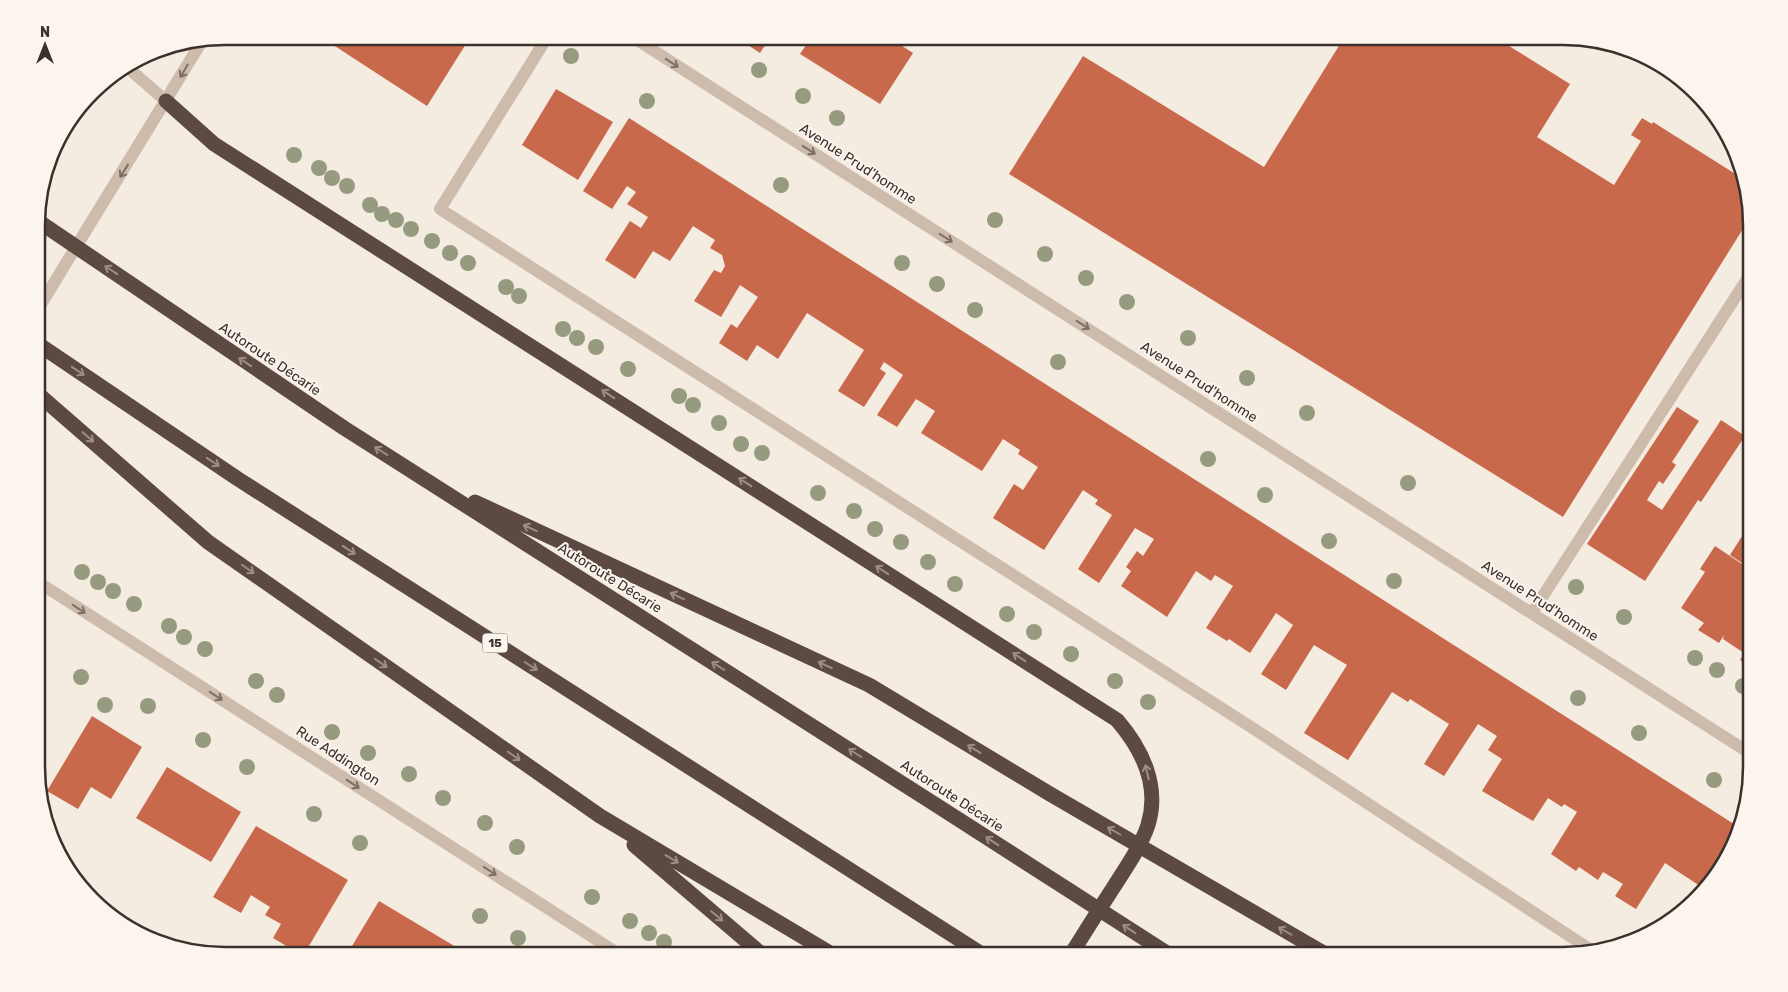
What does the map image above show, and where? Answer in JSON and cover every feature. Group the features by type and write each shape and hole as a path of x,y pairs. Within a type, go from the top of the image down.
{"highway":[{"path":"166,102 214,144 1117,720 1130,736 1146,764 1152,805 1148,825 1132,857 1076,947"},
{"name":"Autoroute Décarie","path":"45,226 260,372 1156,947"},
{"name":"15","path":"45,349 262,494 971,947"},
{"path":"45,400 208,542 600,816 820,947"},
{"path":"422,477 869,685 1050,794 1313,947"},
{"path":"600,816 753,947"}],"street":[{"path":"542,45 440,209 1250,727 1584,945"},
{"name":"Avenue Prud'homme","path":"645,45 1743,749"},
{"path":"45,298 198,47"},
{"path":"132,71 166,102"},
{"path":"1532,613 1743,285"},
{"name":"Rue Addington","path":"45,586 608,947"}],"building":[{"path":"333,45 465,45 427,106"},
{"path":"748,45 765,45 760,53"},
{"path":"806,45 901,45 913,53 880,104 800,54"},
{"path":"1339,45 1507,45 1570,84 1537,137 1614,185 1641,141 1631,135 1642,118 1652,124 1653,122 1735,174 1740,190 1743,229 1563,517 1009,174 1083,56 1264,167"},
{"path":"556,89 613,122 578,180 522,145"},
{"path":"629,118 1733,824 1719,857 1699,885 1665,863 1636,909 1615,896 1623,884 1603,872 1598,880 1579,867 1576,871 1551,854 1577,812 1564,804 1562,807 1548,798 1533,821 1482,791 1502,759 1488,750 1497,736 1478,724 1444,776 1424,764 1449,724 1410,699 1408,702 1392,692 1348,760 1304,733 1347,665 1314,645 1286,690 1261,674 1293,625 1276,613 1250,653 1229,639 1227,641 1206,628 1233,586 1215,575 1211,581 1196,571 1167,617 1121,586 1131,571 1126,567 1137,551 1143,556 1154,539 1135,528 1099,583 1078,569 1112,515 1095,504 1098,500 1083,490 1044,550 993,518 1014,484 1023,490 1038,467 1018,454 1020,450 1003,439 982,471 921,433 935,411 916,399 897,427 877,415 903,375 884,362 880,369 886,373 864,407 838,391 864,350 807,313 778,359 757,345 747,361 719,343 731,324 737,328 758,297 740,285 721,317 694,301 714,270 721,273 725,266 722,255 710,248 715,240 693,226 670,261 653,251 635,279 605,260 630,221 641,228 648,217 627,204 636,192 627,186 612,209 583,191"},
{"path":"1677,407 1699,421 1672,462 1676,465 1663,484 1659,481 1647,500 1662,510 1721,420 1743,435 1743,439 1701,502 1698,500 1645,581 1587,544"},
{"path":"1743,535 1743,564 1730,555"},
{"path":"1715,546 1743,565 1743,652 1723,639 1724,635 1719,643 1698,630 1704,623 1681,608 1705,572 1700,569"},
{"path":"92,716 142,747 111,799 91,787 78,809 47,791"},
{"path":"167,767 241,812 211,862 136,818"},
{"path":"256,826 348,880 308,947 288,947 273,938 281,924 265,915 270,907 251,895 241,913 213,897"},
{"path":"379,901 456,947 351,947"}]}
